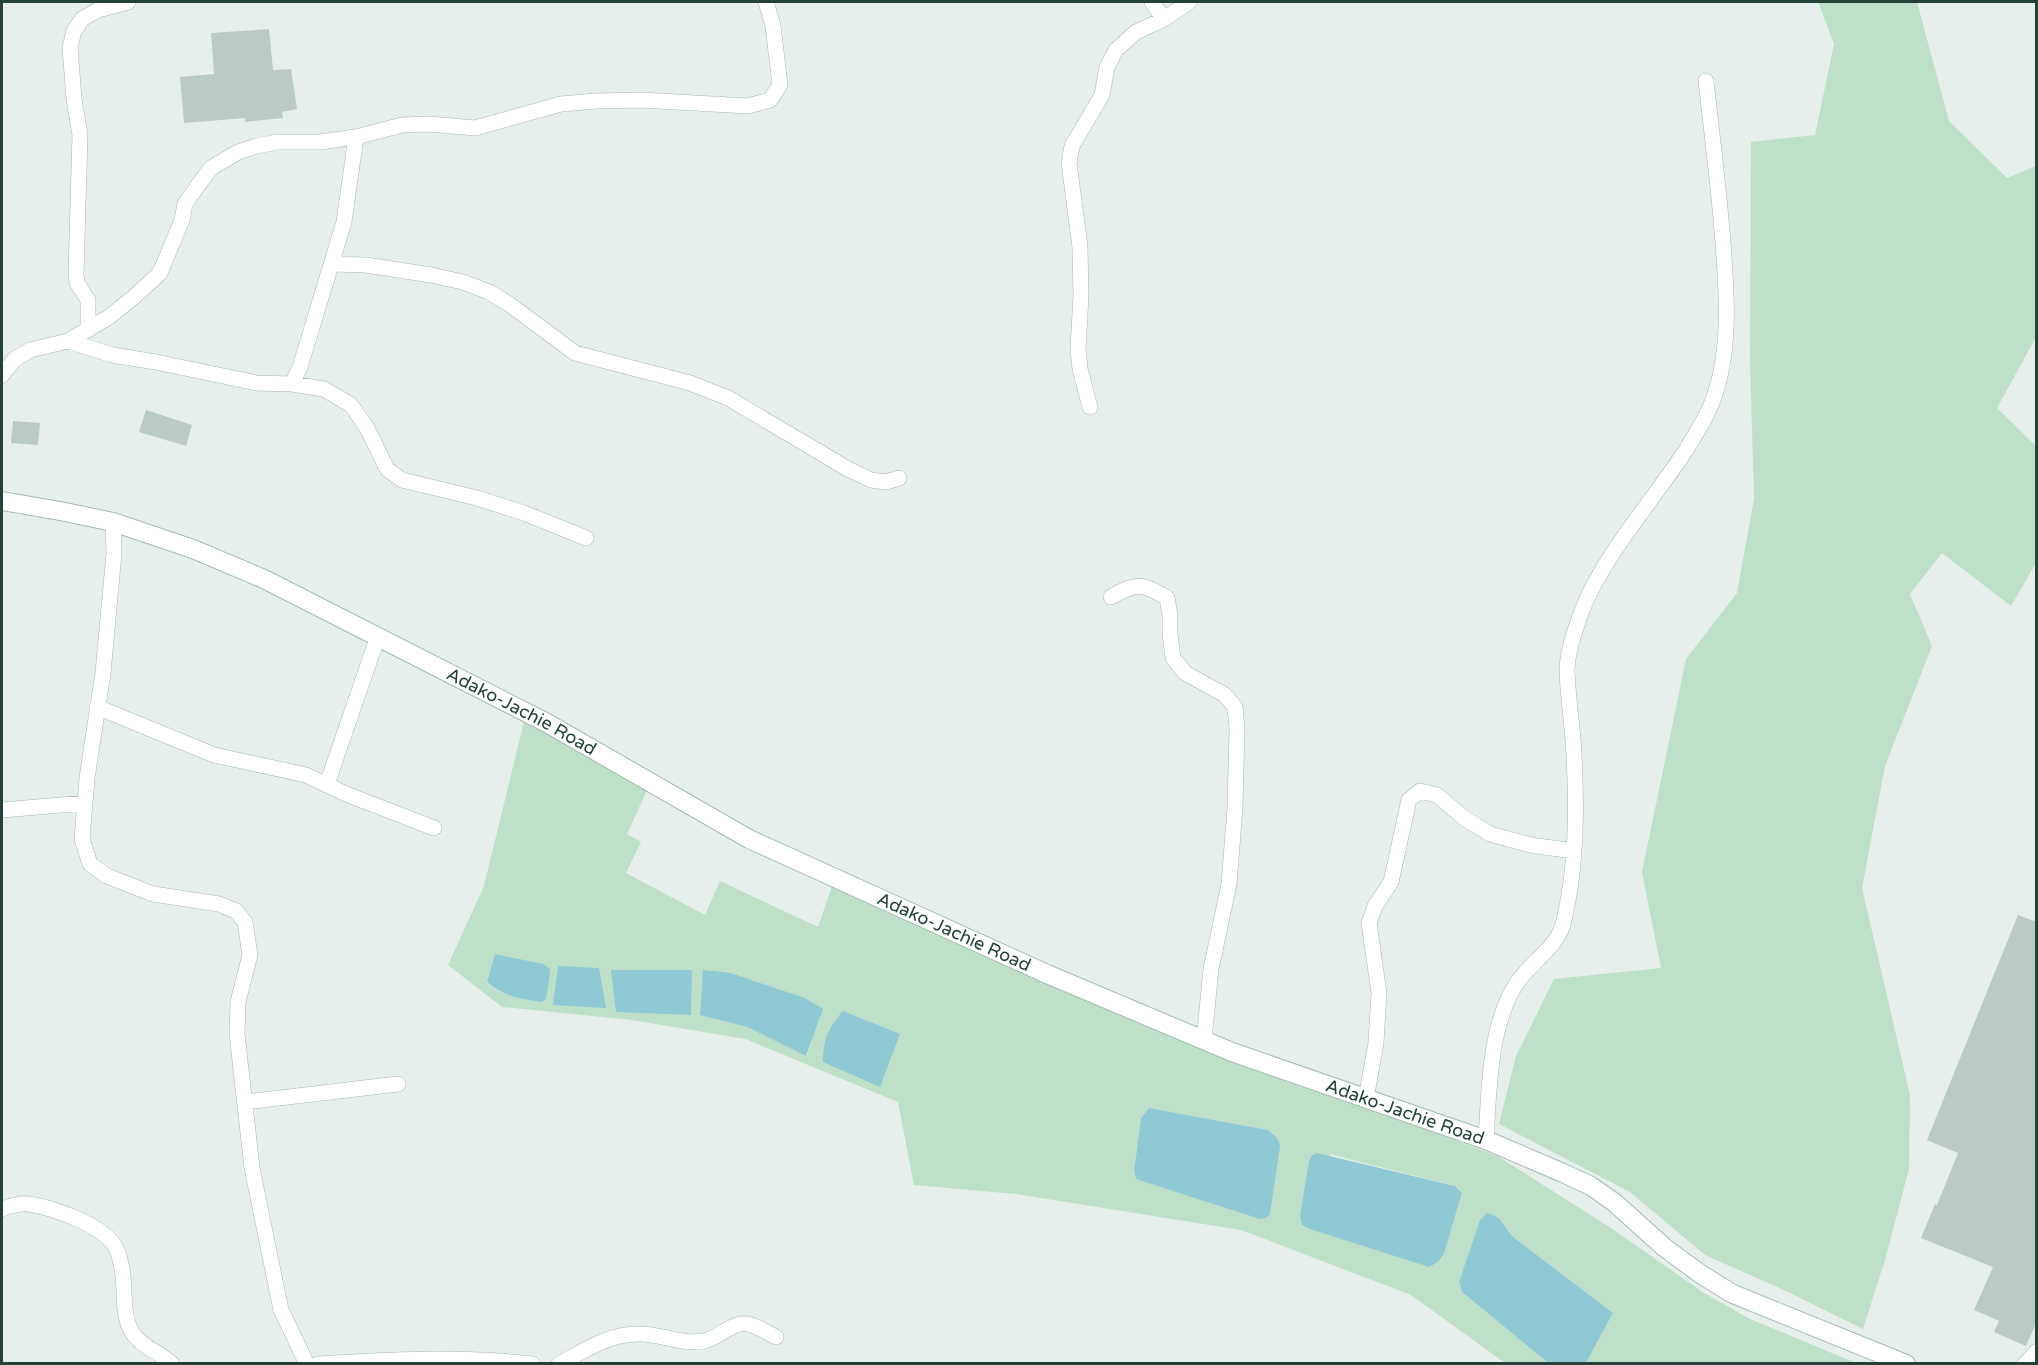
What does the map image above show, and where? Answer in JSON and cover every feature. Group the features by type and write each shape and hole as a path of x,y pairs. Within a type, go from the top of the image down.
{"street":[{"path":"88,330 88,300 77,283 76,274 80,135 74,99 70,47 74,31 82,20 98,10 128,2"},
{"path":"2,375 15,359 30,350 68,341 88,330 126,303 160,273 182,220 185,204 211,168 238,152 278,142 356,137 402,125 429,124 475,128 561,104 641,100 748,106 770,100 780,85 773,26 766,2"},
{"path":"1152,2 1164,19"},
{"path":"1090,406 1080,369 1078,349 1081,295 1080,247 1071,188 1070,154 1072,146 1102,95 1107,67 1116,50 1136,32 1164,19 1189,2"},
{"path":"1486,1140 1490,1083 1500,1019 1515,986 1535,960 1553,944 1562,929 1567,907 1576,803 1567,668 1578,621 1596,580 1688,447 1712,401 1724,353 1725,260 1706,81"},
{"path":"292,384 300,367 344,222 356,137"},
{"path":"333,264 366,266 463,282 489,292 509,304 575,353 690,383 728,398 848,469 871,480 886,482 899,478"},
{"path":"68,341 112,355 256,383 292,384 324,389 351,405 367,428 387,469 402,480 477,498 525,513 585,538"},
{"name":"Adako-Jachie Road","path":"2,501 113,522 192,549 264,579 547,723 749,839 1047,974 1204,1040 1486,1140 1591,1186 1615,1203 1665,1248 1732,1294 1906,1364"},
{"path":"113,522 114,553 103,673 82,839 90,864 107,876 153,894 219,904 236,911 245,922 250,955 238,1002 237,1034 252,1168 281,1310 307,1364"},
{"path":"1111,597 1128,587 1147,586 1167,598 1173,658 1185,673 1225,695 1235,707 1237,728 1233,843 1227,900 1211,969 1204,1040"},
{"path":"327,784 349,714 378,636"},
{"path":"97,707 214,755 278,768 327,784 346,794 434,828"},
{"path":"1366,1099 1376,1043 1379,993 1369,922 1375,906 1391,882 1409,800 1420,792 1437,795 1464,818 1490,834 1531,845 1573,851"},
{"path":"2,810 85,803"},
{"path":"245,1102 398,1084"},
{"path":"2,1209 27,1204 54,1210 103,1234 115,1246 122,1264 127,1316 132,1333 172,1364"},
{"path":"559,1364 588,1346 623,1335 640,1334 684,1342 704,1341 723,1334 737,1325 745,1324 776,1337"},
{"path":"2025,1364 2037,1352"},
{"path":"318,1364 430,1358 494,1359 532,1364"}],"green space":[{"path":"1818,2 1917,2 1949,121 2007,178 2036,166 2036,337 1997,408 2036,446 2036,563 2011,606 1942,553 1910,594 1932,646 1885,766 1862,888 1910,1095 1909,1169 1885,1260 1863,1329 1705,1255 1630,1192 1499,1124 1516,1056 1554,979 1661,968 1642,872 1686,659 1737,593 1754,499 1750,360 1751,142 1815,135 1834,44"},
{"path":"525,717 648,788 627,834 641,842 626,873 705,915 720,881 818,927 832,886 1069,991 1499,1157 1611,1228 1704,1293 1750,1319 1856,1363 1586,1363 1613,1313 1512,1236 1499,1218 1459,1282 1462,1292 1548,1363 1505,1363 1411,1295 1241,1230 1016,1194 914,1185 898,1102 745,1039 632,1020 502,1007 448,965 484,886","holes":["495,954 519,961 541,1002 506,994 487,983","731,973 804,998 822,1009 807,1055 747,1027 701,1015","1149,1108 1268,1130 1274,1134 1136,1179 1134,1171 1141,1118","1329,1154 1455,1186 1462,1193 1444,1254 1438,1262"]}],"water":[{"path":"495,954 543,964 549,968 546,999 541,1002 512,996 499,991 487,982"},
{"path":"558,966 599,968 606,1008 553,1005"},
{"path":"611,970 692,970 691,1015 616,1012"},
{"path":"703,970 731,973 805,998 823,1009 806,1056 747,1027 700,1015"},
{"path":"843,1011 900,1034 880,1087 823,1062 827,1035"},
{"path":"1149,1108 1268,1130 1273,1133 1280,1146 1270,1214 1260,1219 1136,1179 1134,1171 1141,1118"},
{"path":"1317,1153 1455,1186 1462,1193 1444,1254 1438,1262 1429,1267 1302,1225 1300,1216 1309,1161 1312,1155"},
{"path":"1487,1213 1499,1218 1512,1236 1613,1313 1586,1363 1548,1363 1462,1292 1459,1282 1480,1220"}],"building":[{"path":"269,29 273,70 291,69 297,109 282,112 283,118 245,122 245,118 184,123 180,77 214,74 211,33"},
{"path":"146,410 192,425 186,446 139,432"},
{"path":"13,421 40,423 38,445 11,443"},
{"path":"2018,915 2037,922 2037,1321 2026,1346 1994,1332 1999,1321 1974,1310 1993,1267 1921,1238 1958,1153 1927,1140"}]}
